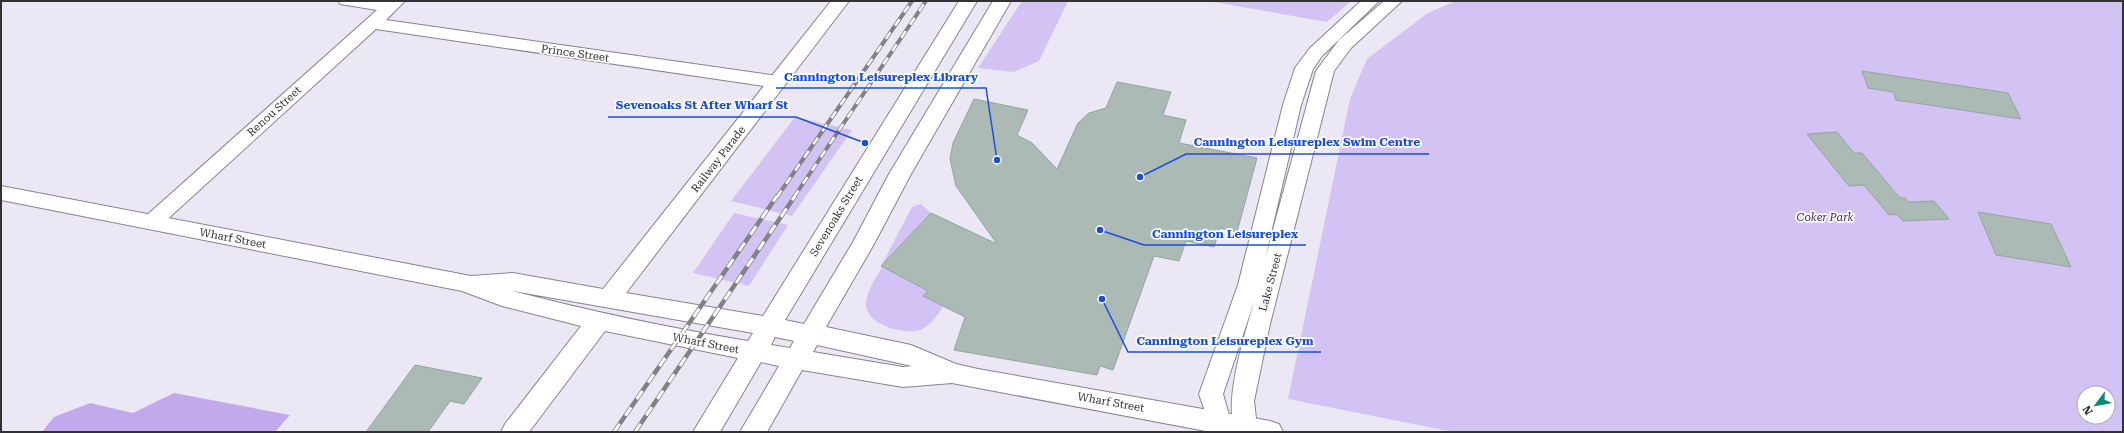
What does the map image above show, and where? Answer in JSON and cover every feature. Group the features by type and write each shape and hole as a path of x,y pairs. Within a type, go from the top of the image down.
{"main road":[{"name":"Railway Parade","path":"609,298 840,1"},
{"name":"Sevenoaks Street","path":"706,432 768,327 968,1"},
{"path":"753,432 863,244 900,174 1002,1"},
{"name":"Wharf Street","path":"1,193 465,284 502,297 599,321 754,352 903,377 952,373"},
{"name":"Wharf Street","path":"465,284 513,282 768,327 811,333 911,355 952,373 1270,432"},
{"path":"514,432 599,321"}],"street":[{"path":"346,1 393,4"},
{"name":"Lake Street","path":"1219,422 1211,394 1249,286 1292,105 1304,68 1316,52 1371,1"},
{"name":"Lake Street","path":"1245,427 1242,401 1259,324 1325,71 1345,44 1394,1"},
{"name":"Renou Street","path":"152,222 393,4"},
{"name":"Prince Street","path":"372,24 778,82"}],"green space":[{"path":"1022,1 1068,1 1039,61 1014,72 978,68"},
{"path":"1208,1 1351,1 1327,22"},
{"name":"Coker Park","path":"1456,1 2123,1 2123,432 1454,432 1288,399 1350,99 1367,59 1428,13"},
{"path":"795,117 852,130 792,216 731,201"},
{"path":"921,204 931,213 881,266 912,207"},
{"path":"734,213 788,225 749,286 693,273"},
{"path":"882,267 928,291 923,296 944,306 934,320 920,330 905,331 887,327 878,323 872,317 867,311 866,303 868,293"}],"shaded area":[{"path":"174,393 290,415 275,432 42,432 54,417 90,403 133,413"}],"building":[{"path":"1862,71 2008,93 2021,119 1896,100 1893,92 1868,88"},
{"path":"1117,82 1171,92 1163,115 1186,120 1179,143 1257,158 1237,232 1220,228 1214,247 1186,241 1179,261 1154,256 1113,370 1100,366 1097,375 954,350 965,317 923,296 928,291 881,266 931,213 997,244 956,186 950,159 953,143 974,99 1028,110 1017,135 1032,143 1057,169 1078,123 1089,113 1106,108"},
{"path":"1837,132 1854,153 1862,153 1900,198 1905,198 1909,202 1934,201 1949,219 1903,221 1897,214 1889,215 1864,185 1849,186 1807,134"},
{"path":"1978,212 2051,224 2071,267 1996,255"},
{"path":"415,365 482,378 464,404 450,401 428,432 366,432"}],"railway":[{"path":"777,197 912,1"},
{"path":"794,197 926,1"},
{"path":"614,432 777,196"},
{"path":"635,432 795,196"}],"place":[{"name":"Sevenoaks St After Wharf St","path":"865,143"},
{"name":"Cannington Leisureplex Library","path":"997,160"},
{"name":"Cannington Leisureplex Swim Centre","path":"1140,177"},
{"name":"Cannington Leisureplex","path":"1100,230"},
{"name":"Cannington Leisureplex Gym","path":"1102,299"}]}
